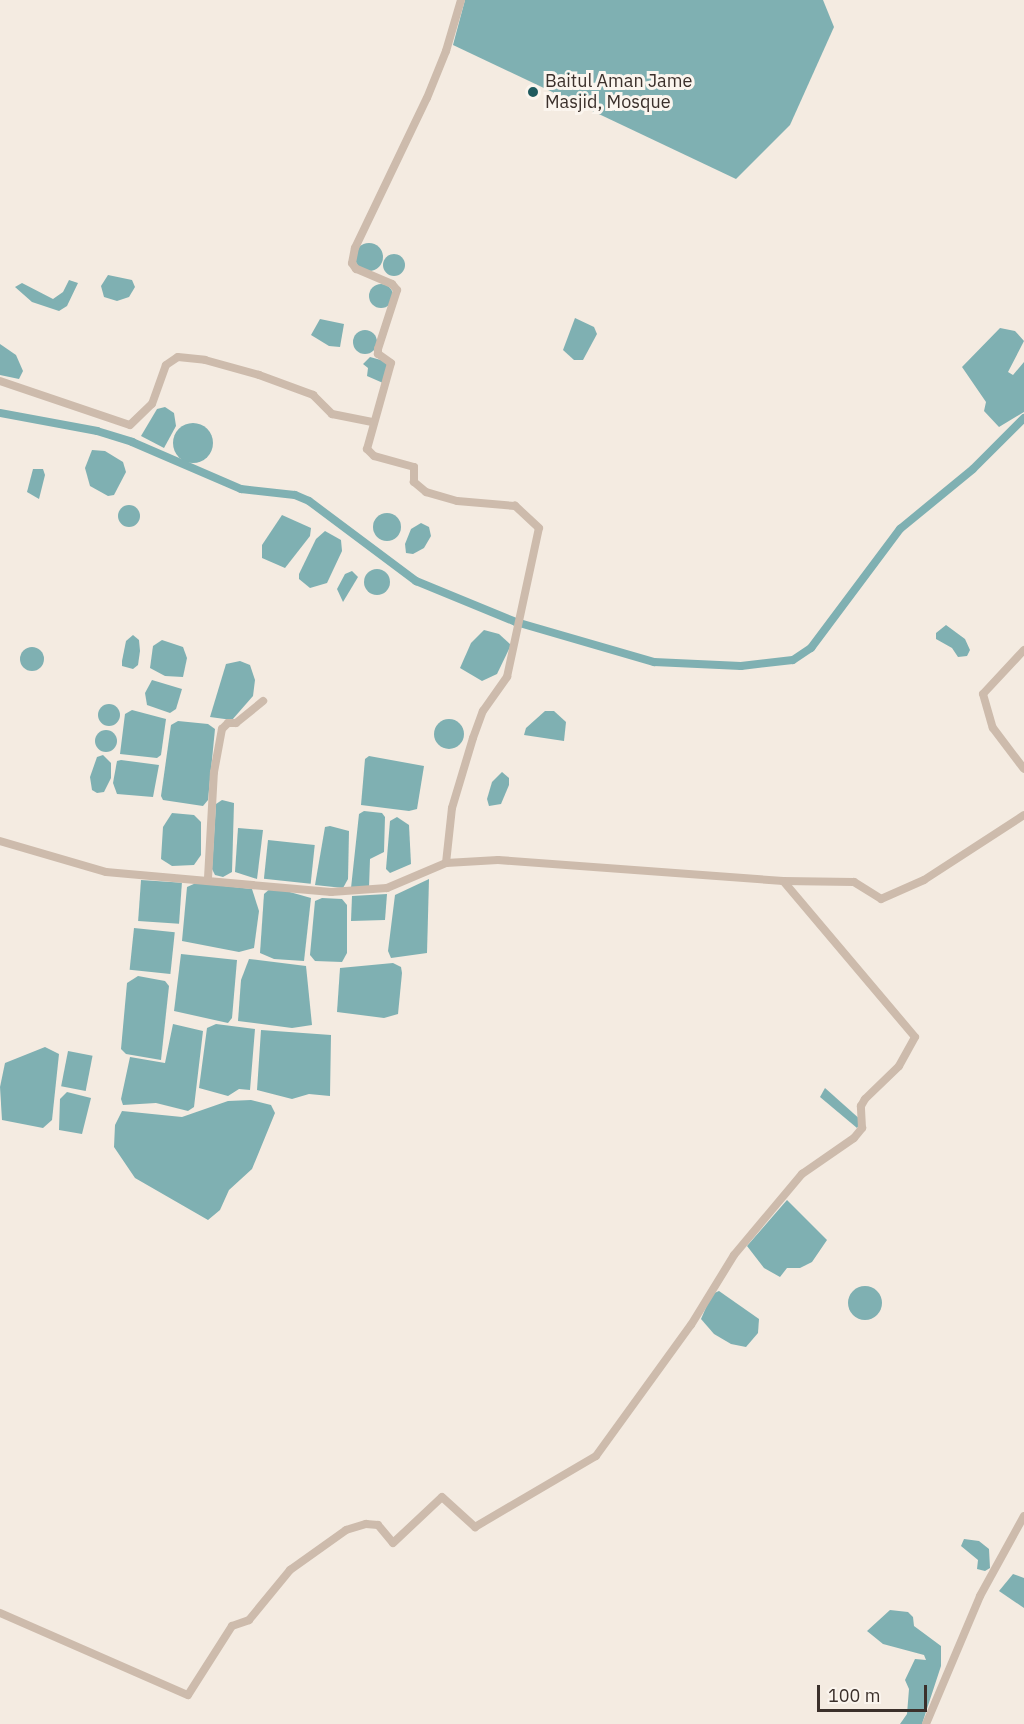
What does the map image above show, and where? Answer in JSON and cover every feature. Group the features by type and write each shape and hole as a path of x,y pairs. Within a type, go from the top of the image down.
{"street":[{"path":"446,863 452,808 473,738 483,711 507,677 539,528 515,506 457,501 419,488 414,466 374,456 368,449 372,422 391,363 378,354 378,349 397,290 392,284 356,269 352,256 427,98 461,0"},
{"path":"0,381 130,425 152,404 166,365 178,357 205,360 259,375 313,395 332,414 372,422"},
{"path":"1024,650 983,694 993,728 1024,768"},
{"path":"208,878 214,772 222,729 228,723 236,723 263,701"},
{"path":"0,841 106,872 208,878 358,893 387,888 446,863 498,860 783,881 854,882 880,899 924,880 1024,815"},
{"path":"0,1613 188,1695 232,1626 249,1620 290,1570 346,1530 366,1524 378,1525 393,1543 442,1497 476,1527 596,1456 691,1325 734,1255 802,1174 854,1138 862,1128 861,1106 898,1066 915,1037 804,910 783,881"},
{"path":"926,1724 980,1596 1024,1516"}],"water":[{"path":"465,0 823,0 834,27 790,125 736,179 453,45"},
{"path":"369,243 379,247 383,257 379,267 369,271 359,267 355,257 359,247"},
{"path":"394,254 402,257 405,265 402,273 394,276 386,273 383,265 386,257"},
{"path":"108,275 132,280 135,287 129,297 117,301 104,297 101,286"},
{"path":"69,280 78,283 67,306 59,311 32,302 15,287 22,283 53,299 63,292"},
{"path":"381,284 386,285 392,291 392,301 386,307 381,308 376,307 370,301 369,296 370,291 376,285"},
{"path":"575,318 594,327 597,334 583,360 574,360 563,350"},
{"path":"320,319 344,324 340,347 329,346 311,335"},
{"path":"1000,328 1015,331 1024,341 1008,372 1013,375 1024,362 1024,412 999,427 984,411 986,402 962,367"},
{"path":"365,330 373,334 377,342 373,350 365,354 357,350 353,342 357,334"},
{"path":"0,344 16,355 23,371 19,379 0,375"},
{"path":"370,357 388,362 383,383 367,376 368,368 363,364"},
{"path":"165,407 174,413 176,426 164,448 141,436 157,409"},
{"path":"193,423 207,429 213,443 207,457 193,463 179,457 173,443 179,429"},
{"path":"92,450 105,451 123,462 126,472 114,495 108,496 90,486 85,468"},
{"path":"33,469 43,469 45,475 39,499 27,492"},
{"path":"129,505 137,508 140,516 137,524 129,527 121,524 118,516 121,508"},
{"path":"387,513 397,517 401,527 397,537 387,541 377,537 373,527 377,517"},
{"path":"282,515 311,528 310,536 285,568 262,558 262,545"},
{"path":"421,523 429,527 431,536 424,548 413,554 406,553 405,544 411,529"},
{"path":"325,531 341,540 342,551 327,583 310,588 299,579 299,574 316,539"},
{"path":"377,569 386,573 390,582 386,591 377,595 368,591 364,582 368,573"},
{"path":"352,571 358,577 343,602 337,589 345,574"},
{"path":"946,625 965,639 970,650 967,656 958,657 952,648 936,639 936,633"},
{"path":"484,630 499,634 511,645 497,674 482,681 460,668 471,643"},
{"path":"133,635 139,640 140,651 138,665 133,669 122,666 122,661 126,641"},
{"path":"162,640 183,647 187,658 183,677 165,676 150,668 153,646"},
{"path":"32,647 40,651 44,659 40,667 32,671 24,667 20,659 24,651"},
{"path":"240,661 250,665 255,680 253,696 232,720 210,717 226,664"},
{"path":"152,680 182,689 176,709 170,713 147,705 145,693"},
{"path":"109,704 117,707 120,715 117,723 109,726 101,723 98,715 101,707"},
{"path":"132,710 166,719 161,755 157,758 120,754 125,714"},
{"path":"545,711 554,711 566,722 564,741 524,735 526,728"},
{"path":"449,719 460,723 464,734 460,745 449,749 438,745 434,734 438,723"},
{"path":"178,721 208,724 215,729 208,800 203,806 163,800 161,796 171,725"},
{"path":"106,730 114,733 117,741 114,749 106,752 98,749 95,741 98,733"},
{"path":"103,755 111,763 111,778 104,792 97,793 92,790 90,777 97,757"},
{"path":"369,756 424,766 417,809 409,811 361,805 365,759"},
{"path":"117,761 159,765 153,797 117,794 113,783"},
{"path":"502,772 509,778 509,785 501,804 489,806 487,799 492,782"},
{"path":"222,800 234,803 232,872 223,877 215,875 212,869 216,804"},
{"path":"364,811 382,813 385,817 384,852 370,859 369,888 351,888 359,814"},
{"path":"172,813 194,815 201,822 201,855 194,865 172,866 161,859 163,827"},
{"path":"397,817 409,825 411,864 390,873 386,869 390,821"},
{"path":"330,826 349,831 348,879 343,888 315,885 325,827"},
{"path":"238,828 263,830 257,879 235,872"},
{"path":"268,840 315,845 311,884 264,879"},
{"path":"429,879 427,953 391,958 388,951 395,895"},
{"path":"141,880 182,883 179,924 138,921"},
{"path":"196,883 252,889 259,911 254,948 239,952 182,941 187,887"},
{"path":"272,887 311,898 304,961 274,959 260,953 264,894"},
{"path":"387,894 385,920 351,921 352,896"},
{"path":"322,898 342,899 347,905 347,953 342,962 315,961 310,955 315,901"},
{"path":"134,928 175,932 170,974 130,970"},
{"path":"181,954 237,960 232,1018 228,1023 174,1011"},
{"path":"249,959 306,966 312,1025 292,1028 238,1021 241,980"},
{"path":"393,963 401,967 402,973 398,1014 384,1018 337,1012 340,968"},
{"path":"138,976 165,981 169,986 161,1060 126,1054 121,1049 127,983"},
{"path":"173,1024 203,1031 194,1107 188,1111 156,1103 123,1105 121,1099 130,1057 165,1063"},
{"path":"216,1024 255,1029 250,1090 239,1089 228,1096 199,1088 207,1028"},
{"path":"261,1030 331,1035 330,1096 309,1094 292,1099 257,1090"},
{"path":"45,1047 59,1054 52,1120 43,1128 2,1120 0,1087 5,1063"},
{"path":"68,1051 93,1056 86,1091 61,1086"},
{"path":"825,1088 862,1121 857,1128 820,1097"},
{"path":"67,1092 91,1098 82,1134 59,1130 60,1099"},
{"path":"251,1100 271,1105 275,1113 252,1169 229,1190 220,1210 208,1220 135,1178 114,1147 115,1125 122,1111 182,1117 228,1101"},
{"path":"787,1200 827,1240 812,1262 800,1268 787,1268 780,1277 764,1268 747,1246"},
{"path":"865,1286 877,1291 882,1303 877,1315 865,1320 853,1315 848,1303 853,1291"},
{"path":"719,1291 759,1319 758,1333 746,1347 731,1344 714,1334 701,1319 712,1294"},
{"path":"964,1539 979,1541 989,1549 990,1568 985,1571 977,1569 978,1560 961,1546"},
{"path":"1013,1574 1024,1578 1024,1608 999,1591"},
{"path":"890,1610 908,1612 913,1617 914,1626 941,1646 941,1666 922,1724 900,1724 907,1714 909,1689 905,1680 915,1659 926,1660 924,1655 883,1644 867,1631"}],"waterway":[{"path":"0,413 97,431 132,442 241,489 295,495 309,501 416,581 516,622 654,662 741,666 793,660 811,648 900,529 973,469 1024,418"}],"place":[{"name":"Baitul Aman Jame Masjid, Mosque","path":"533,92"}]}
